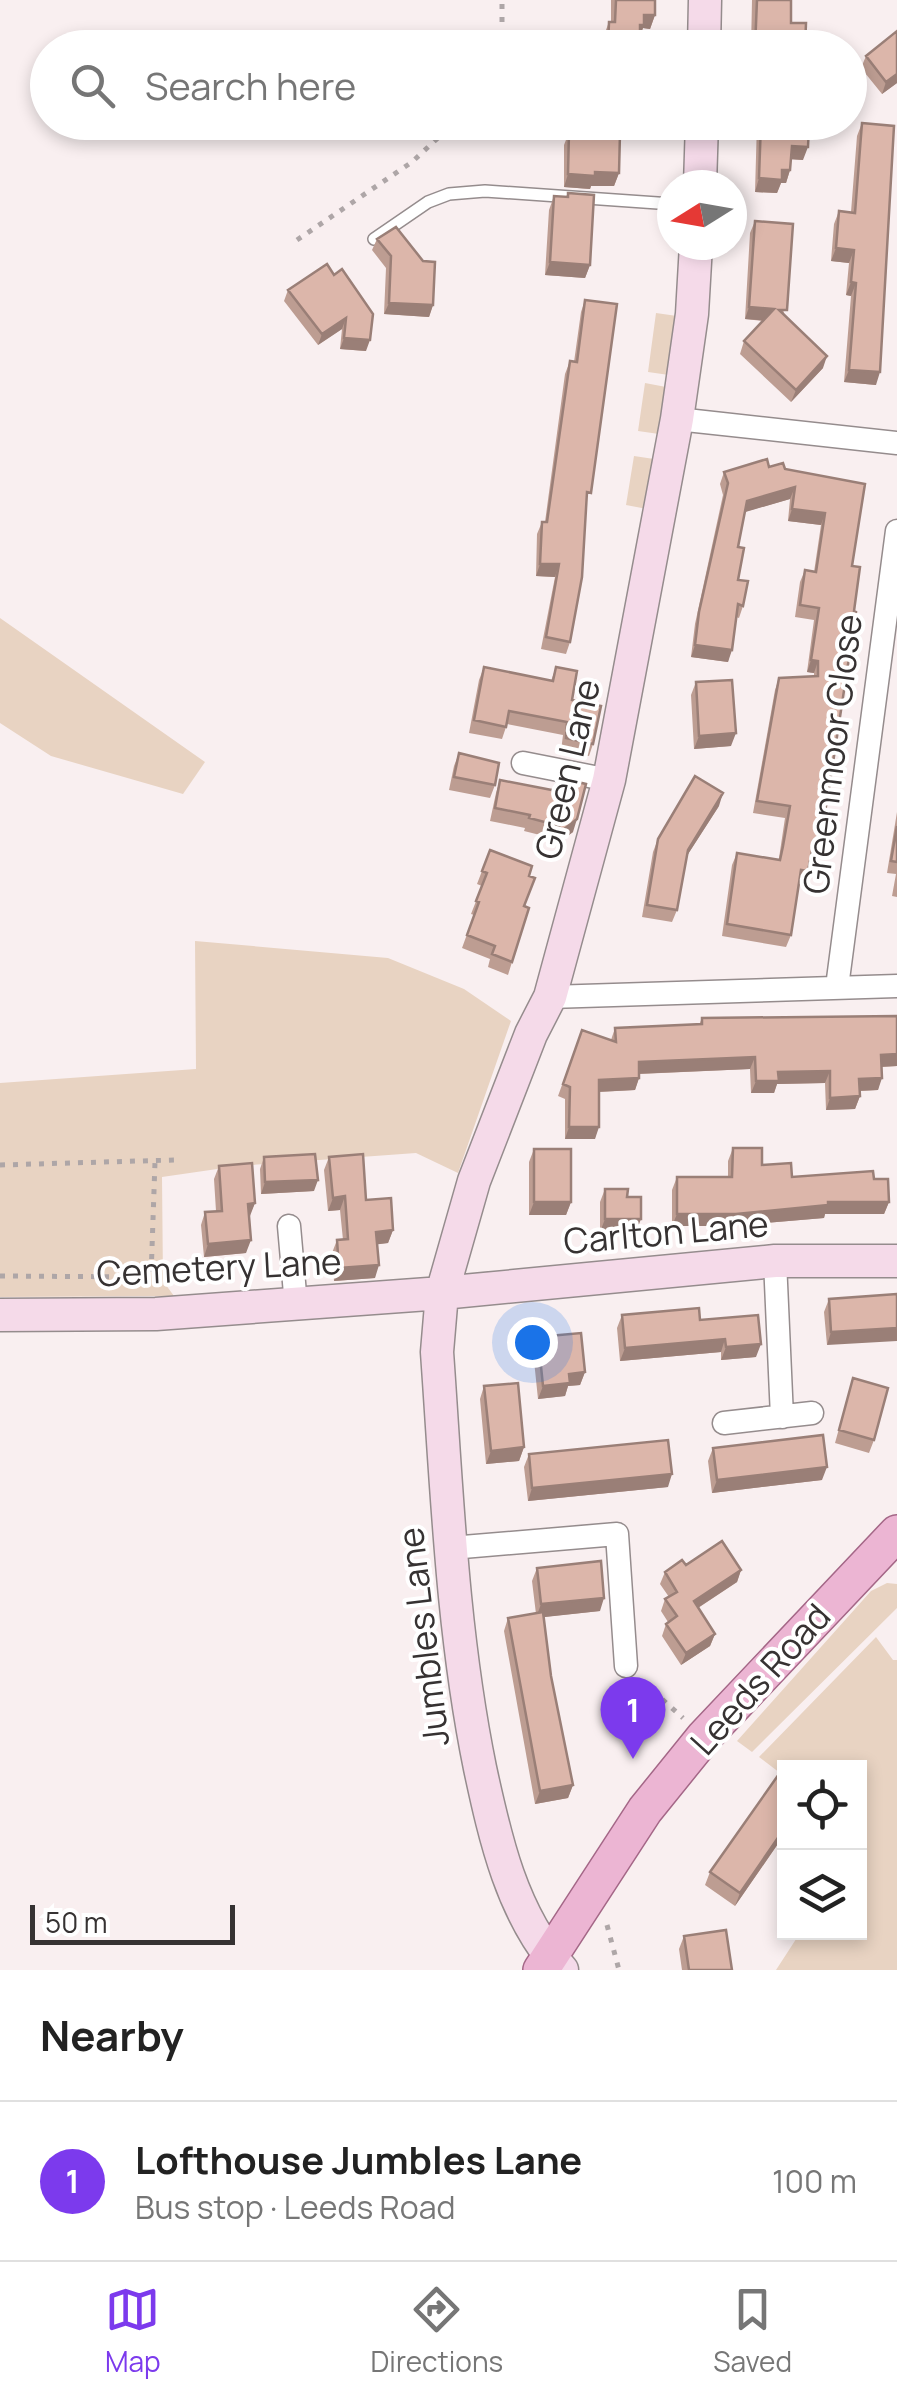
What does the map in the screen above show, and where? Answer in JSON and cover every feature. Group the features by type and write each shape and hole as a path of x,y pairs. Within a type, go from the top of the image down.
{"main road":[{"path":"704,30 705,0"},
{"path":"700,170 701,140"},
{"name":"Green Lane","path":"442,1293 474,1182 531,1034 550,997 608,780 677,419 692,314 695,260"},
{"name":"Carlton Lane","path":"442,1293 774,1262 897,1261"},
{"name":"Cemetery Lane","path":"0,1315 156,1314 442,1293"},
{"name":"Jumbles Lane","path":"442,1293 436,1352 456,1624 468,1706 490,1814 514,1892 551,1966"},
{"name":"Leeds Road","path":"551,1966 646,1810 704,1737 893,1544"}],"street":[{"path":"677,419 897,443"},
{"name":"Greenmoor Close","path":"837,987 897,531"},
{"path":"524,763 608,780"},
{"path":"550,997 897,986"},
{"path":"290,1226 296,1305"},
{"path":"774,1262 782,1416"},
{"path":"724,1424 812,1413"},
{"path":"451,1548 617,1534 626,1666"}],"lane":[{"path":"374,239 428,202 449,194 485,191 657,203"}],"path":[{"path":"502,0 502,30"},
{"path":"296,240 412,162 436,140"},
{"path":"0,1165 174,1160"},
{"path":"0,1276 151,1277 156,1162"},
{"path":"626,1666 704,1737"}],"shaded area":[{"path":"656,313 677,316 669,375 648,372"},
{"path":"645,383 666,387 659,434 638,431"},
{"path":"634,456 654,459 647,509 626,505"},
{"path":"0,618 205,762 183,794 51,756 0,723"},
{"path":"195,941 388,958 464,989 511,1021 458,1173 416,1153 238,1166 162,1177 163,1281 174,1296 0,1297 0,1083 196,1069"},
{"path":"887,1583 897,1584 897,1608 752,1752 737,1741 871,1591"},
{"path":"876,1637 897,1660 897,1970 776,1970 795,1940 867,1940 867,1760 777,1760 777,1771 759,1757"}],"building":[{"path":"616,0 655,0 655,15 644,15 640,30 609,30 609,22 615,22"},
{"path":"757,0 791,0 791,23 806,23 806,30 756,30"},
{"path":"897,31 897,74 886,82 867,55"},
{"path":"867,123 894,126 880,372 849,370 856,283 851,282 854,250 836,248 839,211 855,213 861,140 867,140"},
{"path":"569,140 620,140 619,173 568,174"},
{"path":"760,140 808,140 808,147 792,146 790,170 782,170 782,180 759,178"},
{"path":"568,193 594,195 590,265 550,262 554,196 568,197"},
{"path":"755,221 793,224 787,310 779,310 827,356 796,390 744,341 774,309 749,307"},
{"path":"396,227 423,261 435,262 433,305 389,303 391,256 377,239"},
{"path":"327,264 334,275 342,269 373,314 370,340 344,338 346,318 322,334 288,290"},
{"path":"585,300 617,304 591,493 587,492 582,577 570,642 546,637 559,564 540,564 542,522 547,522 570,361 577,362"},
{"path":"767,459 769,467 783,463 785,469 865,484 852,566 860,567 856,612 829,789 818,852 812,851 808,871 801,870 791,935 727,924 737,853 780,860 783,846 790,806 757,801 779,678 818,676 818,661 811,660 819,608 800,605 805,570 816,572 825,513 792,509 795,487 747,501 738,547 744,548 738,580 748,581 743,606 738,604 732,650 695,645 728,483 724,472"},
{"path":"484,667 553,681 556,667 577,671 572,700 601,706 593,744 566,738 567,722 509,711 506,727 474,720"},
{"path":"732,680 736,733 699,736 696,682"},
{"path":"459,753 499,763 495,785 454,777"},
{"path":"695,776 723,793 688,850 677,910 647,905 658,839"},
{"path":"561,778 586,784 577,819 563,830 529,818 530,815 495,808 500,780 557,791"},
{"path":"897,826 897,862 891,861"},
{"path":"490,850 532,866 529,876 535,878 524,906 529,908 512,962 492,954 495,946 467,935 487,873 482,871"},
{"path":"897,1016 897,1054 881,1055 882,1078 859,1079 860,1096 830,1098 830,1071 778,1072 779,1081 756,1081 755,1057 639,1062 639,1078 599,1080 599,1127 569,1127 570,1087 563,1084 582,1030 616,1042 615,1028 702,1024 702,1018"},
{"path":"733,1148 762,1148 762,1165 791,1163 792,1177 873,1171 874,1179 888,1179 889,1202 828,1202 736,1214 677,1214 677,1177 732,1177"},
{"path":"534,1149 571,1149 571,1202 534,1202"},
{"path":"315,1154 318,1180 265,1182 264,1157"},
{"path":"363,1154 366,1200 391,1198 393,1230 376,1232 379,1265 339,1268 337,1240 348,1239 345,1196 333,1198 329,1157"},
{"path":"252,1163 255,1203 248,1204 251,1240 208,1244 205,1212 222,1211 219,1166"},
{"path":"605,1189 628,1189 627,1197 641,1197 641,1219 605,1219"},
{"path":"897,1294 897,1328 831,1332 829,1299"},
{"path":"699,1308 700,1320 758,1315 761,1344 726,1347 725,1339 625,1348 622,1315"},
{"path":"581,1333 585,1372 569,1374 570,1383 543,1386 538,1337"},
{"path":"853,1378 888,1388 874,1440 839,1430"},
{"path":"518,1383 524,1447 491,1451 484,1386"},
{"path":"823,1435 827,1467 717,1480 713,1448"},
{"path":"668,1440 672,1474 532,1488 529,1454"},
{"path":"722,1541 741,1570 694,1601 715,1634 686,1653 666,1624 677,1616 665,1599 677,1592 665,1572 682,1560 686,1565"},
{"path":"601,1561 604,1598 541,1604 537,1568"},
{"path":"543,1612 551,1676 573,1785 540,1791 508,1618"},
{"path":"777,1777 777,1839 740,1893 710,1872"},
{"path":"726,1930 732,1970 689,1970 684,1936"}],"place":[{"name":"Lofthouse Jumbles Lane","path":"633,1759"}]}
